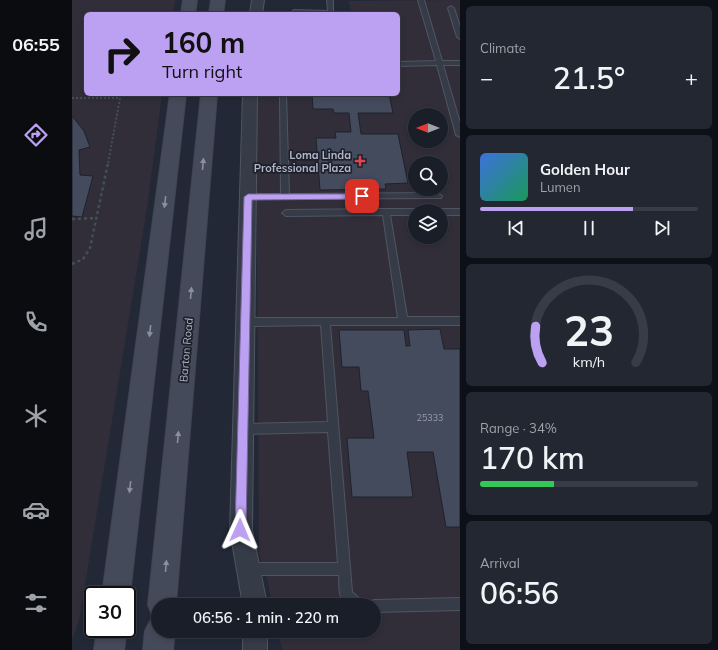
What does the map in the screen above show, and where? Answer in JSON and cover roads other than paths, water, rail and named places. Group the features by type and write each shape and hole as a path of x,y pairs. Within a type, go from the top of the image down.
{"main road":[{"path":"188,12 190,0"},
{"path":"216,12 218,0"},
{"path":"117,586 178,96"},
{"name":"Barton Road","path":"163,598 209,96"},
{"path":"109,650 111,638"},
{"path":"158,650 159,638"}],"street":[{"path":"256,12 258,0"},
{"path":"250,96 240,530 254,598"},
{"path":"255,638 255,650"}],"lane":[{"path":"294,12 331,12 330,0"},
{"path":"421,0 460,135"},
{"path":"451,8 460,37"},
{"path":"400,64 460,63"},
{"path":"283,96 285,197"},
{"path":"248,197 438,196"},
{"path":"386,212 403,321"},
{"path":"286,213 408,212"},
{"path":"448,212 460,212"},
{"path":"245,322 460,321"},
{"path":"325,322 346,595 350,598"},
{"path":"242,428 333,427"},
{"path":"248,569 344,569"},
{"path":"381,606 460,604"}],"place":[{"name":"Loma Linda Professional Plaza","path":"360,161"}]}
